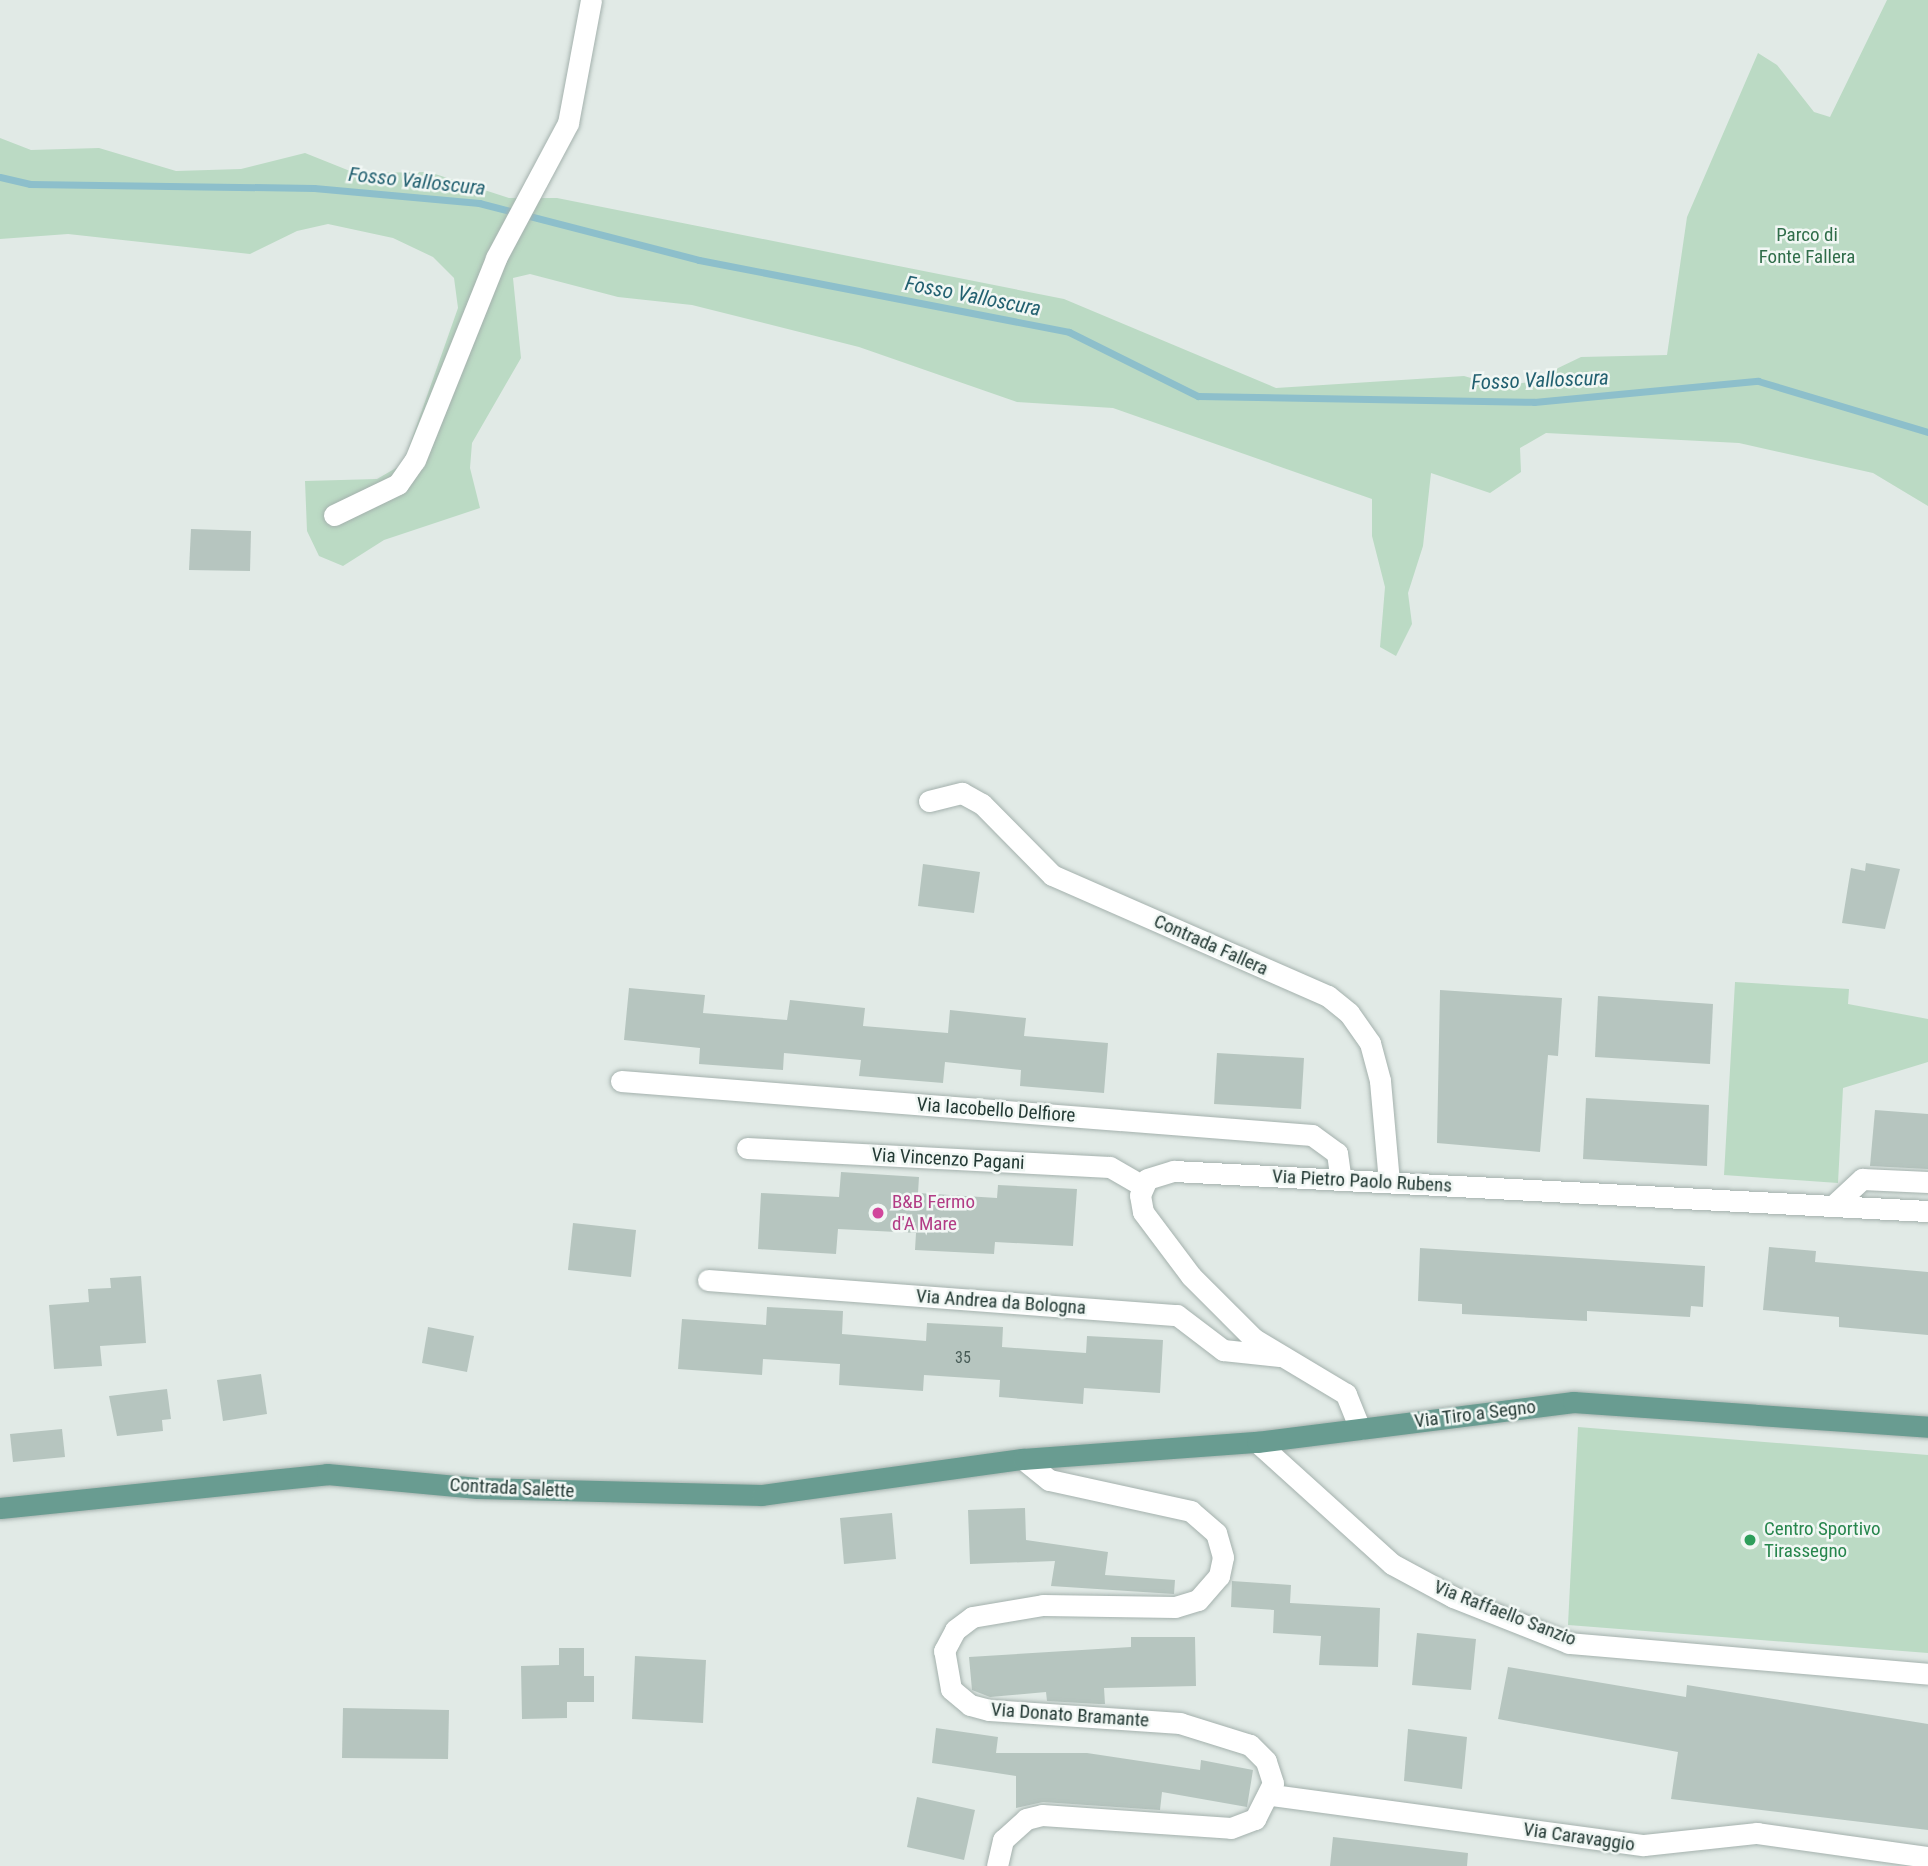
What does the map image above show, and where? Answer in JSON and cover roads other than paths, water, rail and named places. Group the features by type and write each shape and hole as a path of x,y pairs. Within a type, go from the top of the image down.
{"main road":[{"name":"Via Tiro a Segno","path":"1023,1459 1257,1442 1573,1402 1928,1427"},
{"name":"Contrada Salette","path":"0,1508 327,1474 477,1488 762,1495 1023,1459"}],"street":[{"path":"334,515 398,484 415,460 496,258 525,209 568,123 591,0"},
{"name":"Contrada Fallera","path":"929,801 962,793 982,804 1052,876 1328,996 1349,1013 1370,1043 1380,1081 1390,1182"},
{"name":"Via Iacobello Delfiore","path":"621,1081 1311,1135 1337,1153 1341,1180"},
{"name":"Via Vincenzo Pagani","path":"747,1148 1110,1167 1143,1186"},
{"name":"Via Pietro Paolo Rubens","path":"1143,1186 1168,1171 1928,1211"},
{"path":"1833,1206 1863,1179 1928,1182"},
{"path":"1143,1186 1143,1212 1168,1249 1226,1315 1281,1356 1346,1394 1360,1429"},
{"name":"Via Andrea da Bologna","path":"708,1280 1177,1315 1223,1350 1281,1356"},
{"name":"Via Raffaello Sanzio","path":"1257,1442 1392,1564 1453,1597 1569,1643 1928,1674"},
{"name":"Via Donato Bramante","path":"1023,1459 1048,1480 1191,1511 1216,1533 1223,1557 1219,1576 1198,1600 1175,1607 1043,1605 972,1617 955,1630 944,1651 951,1689 979,1709 1180,1723 1241,1741 1266,1761 1272,1795"},
{"path":"997,1866 1012,1828 1042,1815 1231,1828 1255,1819 1272,1795"},
{"name":"Via Caravaggio","path":"1272,1795 1644,1845 1757,1833 1928,1857"}],"waterway":[{"name":"Fosso Valloscura","path":"0,177 30,184 314,188 479,203 699,260 1069,332 1198,396 1534,402 1758,381 1928,432"}],"place":[{"name":"B&B Fermo d'A Mare","path":"878,1213"},
{"name":"Centro Sportivo Tirassegno","path":"1750,1540"}],"park label":[{"name":"Parco di Fonte Fallera","path":"1807,246"}]}
